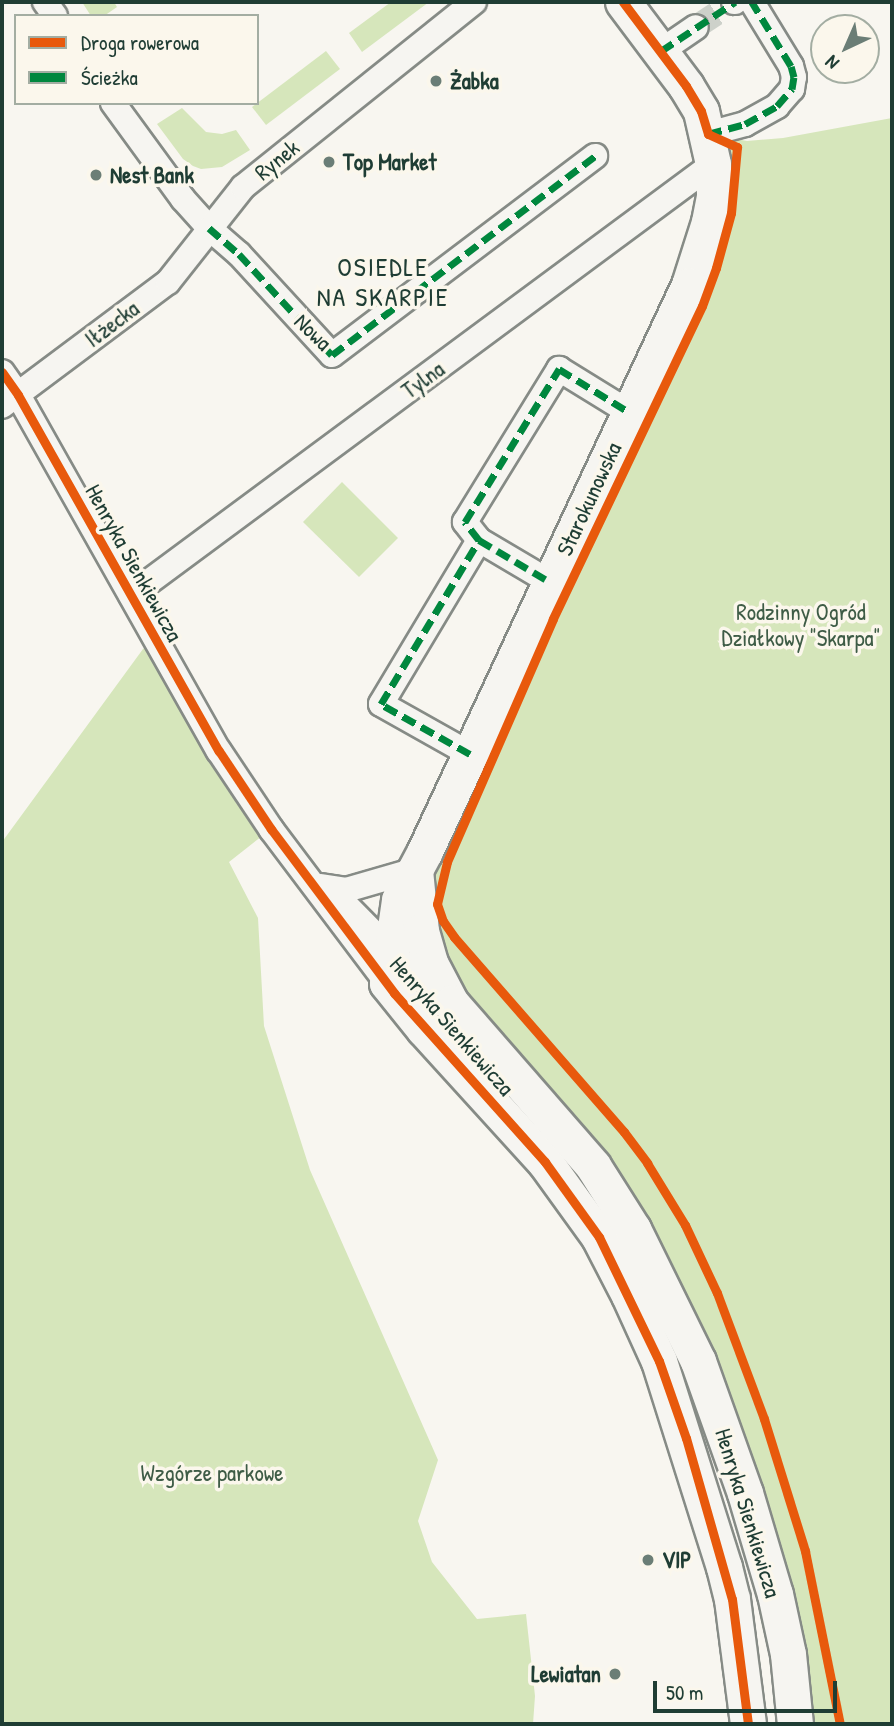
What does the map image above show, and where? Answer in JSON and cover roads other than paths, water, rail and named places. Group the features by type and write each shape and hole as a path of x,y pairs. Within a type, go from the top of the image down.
{"street":[{"name":"Rynek","path":"209,228 243,187 474,2"},
{"name":"Starokunowska","path":"415,870 700,255 714,196 711,149 701,111 661,51 623,2"},
{"path":"711,149 745,124 777,106 792,89 794,77 791,66 752,2"},
{"path":"661,51 696,27"},
{"path":"114,105 174,188 209,228"},
{"name":"Tylna","path":"131,595 711,149"},
{"name":"Nowa","path":"209,228 239,254 332,355 595,156"},
{"name":"Iłżecka","path":"10,400 168,282 209,228"},
{"path":"550,582 479,540 465,522 558,369 629,412"},
{"name":"Henryka Sienkiewicza","path":"2,372 10,400 131,595 219,751 271,829 316,886 389,967 451,1003 593,1166 633,1229 664,1286 698,1361 745,1493 789,1654 795,1724"},
{"path":"470,754 381,704 479,540"},
{"path":"316,886 346,890 415,870 424,942 430,963 451,1003"},
{"name":"Henryka Sienkiewicza","path":"389,967 399,900 415,870"},
{"name":"Henryka Sienkiewicza","path":"316,886 345,904 389,967 424,1029 545,1162 599,1237 629,1295 659,1360 724,1567 732,1599 742,1715"}],"tunnel":[{"path":"696,27 734,2"}],"place":[{"name":"Żabka","path":"436,81"},
{"name":"Top Market","path":"329,162"},
{"name":"Nest Bank","path":"96,175"},
{"name":"VIP","path":"648,1560"},
{"name":"Lewiatan","path":"615,1674"}],"district":[{"name":"OSIEDLE NA SKARPIE","path":"383,282"}],"park label":[{"name":"Rodzinny Ogród Działkowy \"Skarpa\"","path":"801,625"},
{"name":"Wzgórze parkowe","path":"212,1473"}]}
